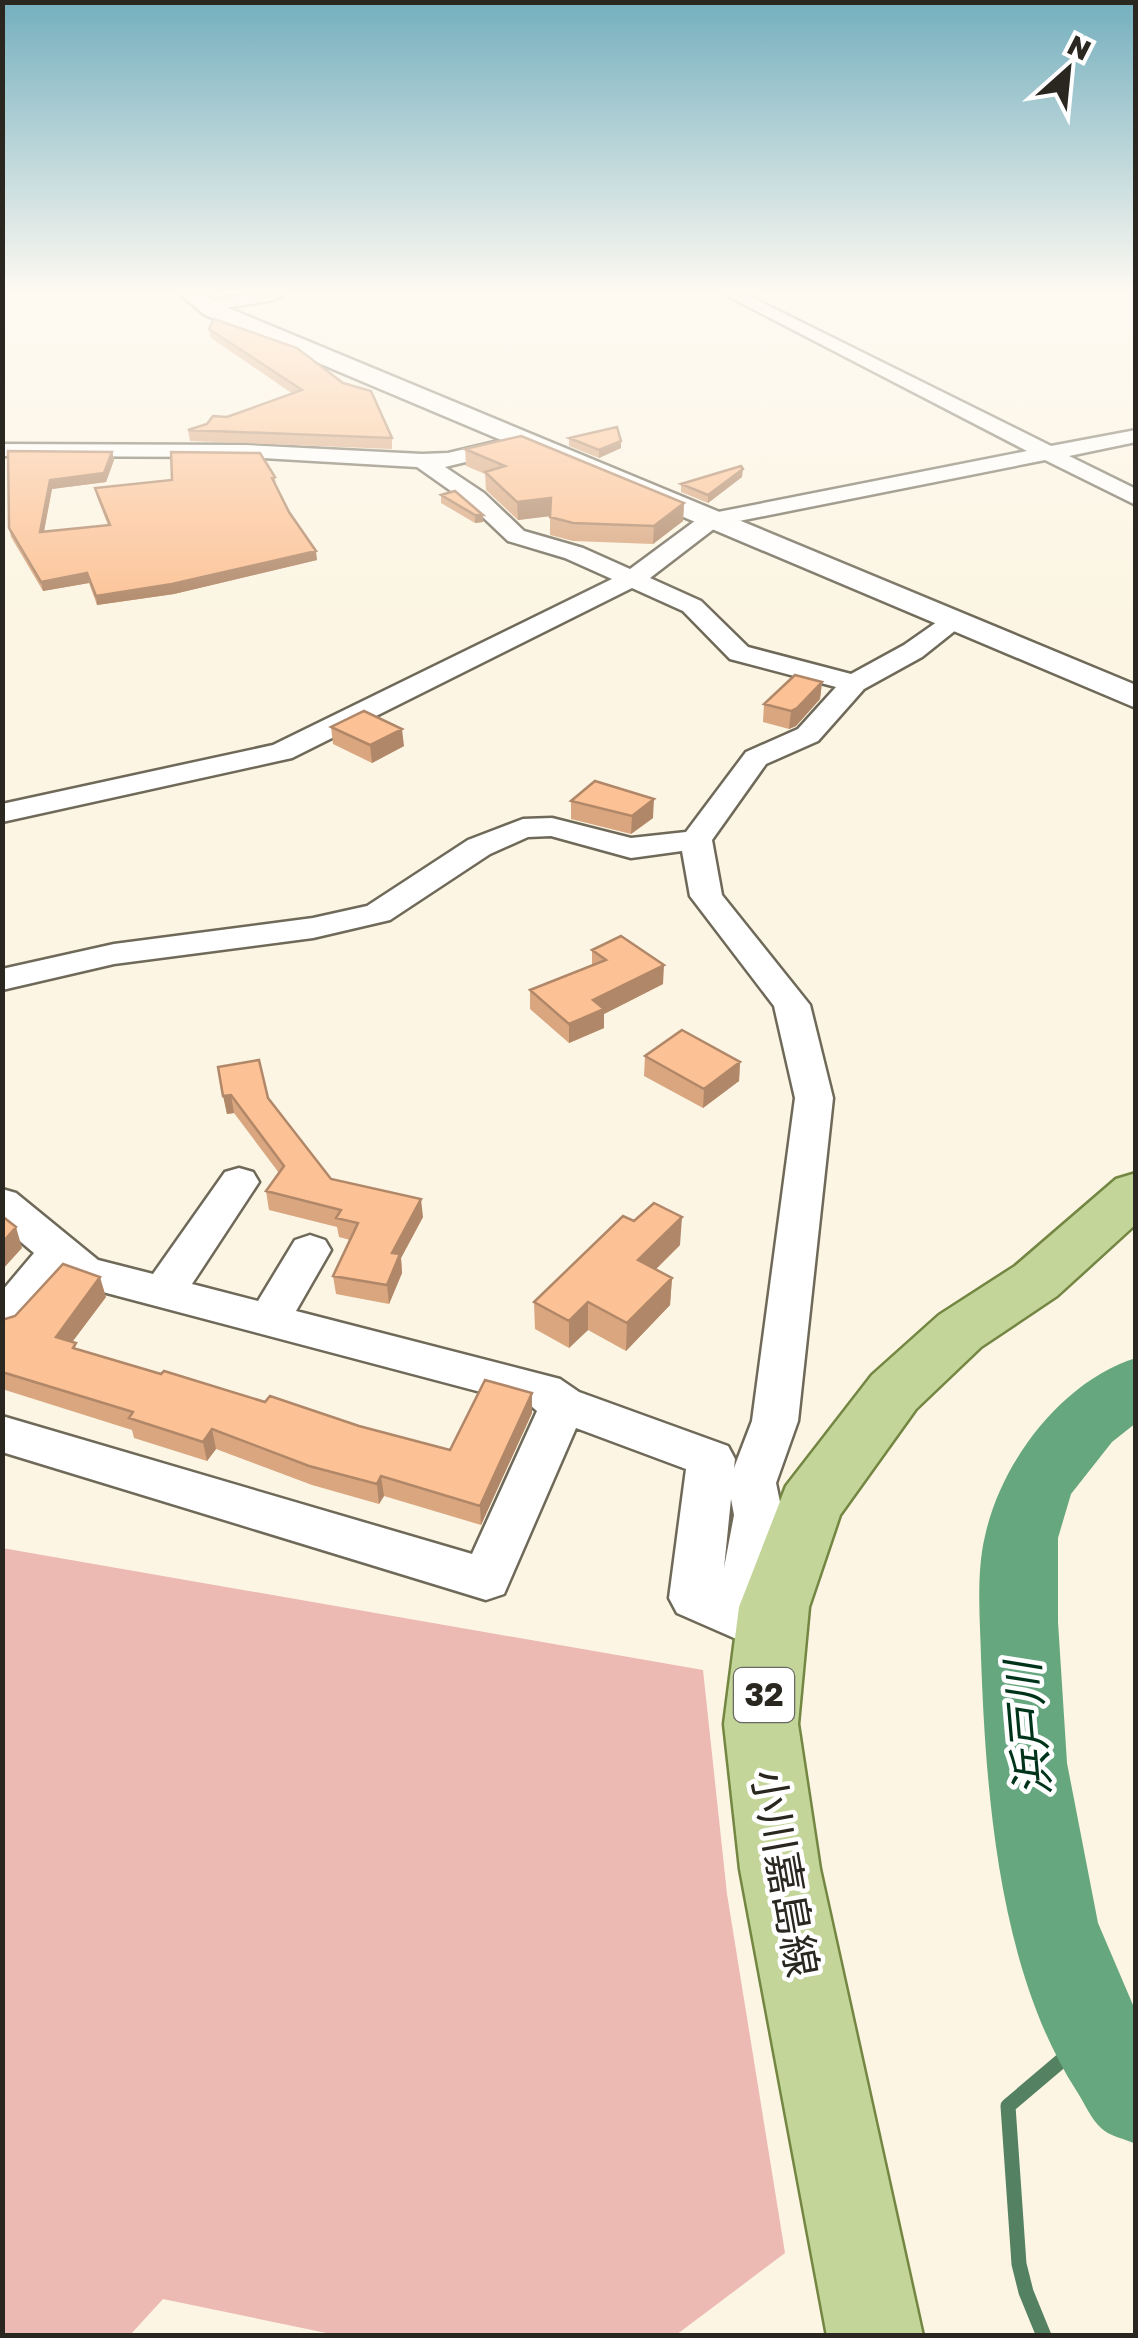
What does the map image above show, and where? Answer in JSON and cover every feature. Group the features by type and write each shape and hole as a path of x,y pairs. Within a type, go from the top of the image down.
{"main road":[{"name":"小川嘉島線","path":"875,2336 780,1869 761,1724 756,1625 774,1607 779,1522 810,1505 894,1392 960,1331 1036,1281 1136,1192"}],"street":[{"path":"440,404 1136,698"},
{"path":"950,404 1136,498"},
{"path":"2,813 282,752 634,578 711,520 1136,436"},
{"path":"2,450 246,451 422,461 448,460 525,441"},
{"path":"422,461 476,498 516,536 574,554 692,606 739,652 854,682"},
{"path":"779,1522 752,1483 775,1421 814,1098 792,1005 706,896 696,840 756,758 808,735 854,682 913,652 954,622"},
{"path":"2,980 114,954 313,928 378,913 478,847 523,828 552,827 631,848 696,840"},
{"path":"165,1290 239,1182"},
{"path":"2,1204 84,1272 544,1391 563,1406 711,1458 695,1598 756,1625"},
{"path":"270,1318 310,1250"},
{"path":"2,1322 59,1251"},
{"path":"2,1434 486,1578 563,1406"}],"shaded area":[{"path":"2,1548 703,1670 727,1894 785,2253 676,2335 336,2335 163,2299 130,2335 3,2335"}],"building":[{"path":"263,404 377,404 392,438 188,430 207,424 213,416 227,417"},
{"path":"617,427 621,441 599,450 569,438"},
{"path":"521,436 684,503 654,526 573,523 550,517 551,498 517,502 485,472 505,466 465,449"},
{"path":"8,451 112,452 104,473 50,480 40,532 110,525 95,488 172,480 171,452 260,453 289,512 316,551 172,584 96,596 87,573 41,582 9,528"},
{"path":"741,466 743,469 708,495 681,484"},
{"path":"455,491 483,515 475,515 441,495"},
{"path":"795,675 822,682 791,711 764,704"},
{"path":"364,711 402,729 370,745 331,727"},
{"path":"595,781 654,799 632,816 571,801"},
{"path":"621,936 664,965 593,1000 604,1009 569,1024 530,990 606,960 592,950"},
{"path":"682,1030 740,1062 704,1089 645,1056"},
{"path":"259,1060 268,1098 331,1179 421,1199 392,1253 400,1254 387,1285 333,1276 358,1223 336,1218 341,1210 266,1191 284,1166 231,1095 223,1096 218,1067"},
{"path":"654,1203 682,1217 638,1260 672,1278 627,1323 588,1302 569,1321 534,1302 623,1216 634,1221"},
{"path":"2,1216 16,1227 2,1243"},
{"path":"63,1264 100,1277 56,1337 76,1343 73,1348 161,1374 164,1371 265,1402 270,1396 359,1426 450,1450 485,1380 532,1393 480,1506 381,1476 377,1484 309,1466 212,1429 203,1442 129,1418 133,1412 2,1372 2,1320 15,1316"}],"waterway":[{"name":"浜戸川","path":"1136,1384 1087,1423 1038,1483 1021,1538 1019,1622 1026,1763 1053,1923 1094,2033 1136,2096"},
{"path":"1044,2336 1019,2264 1008,2106 1094,2033"}]}
